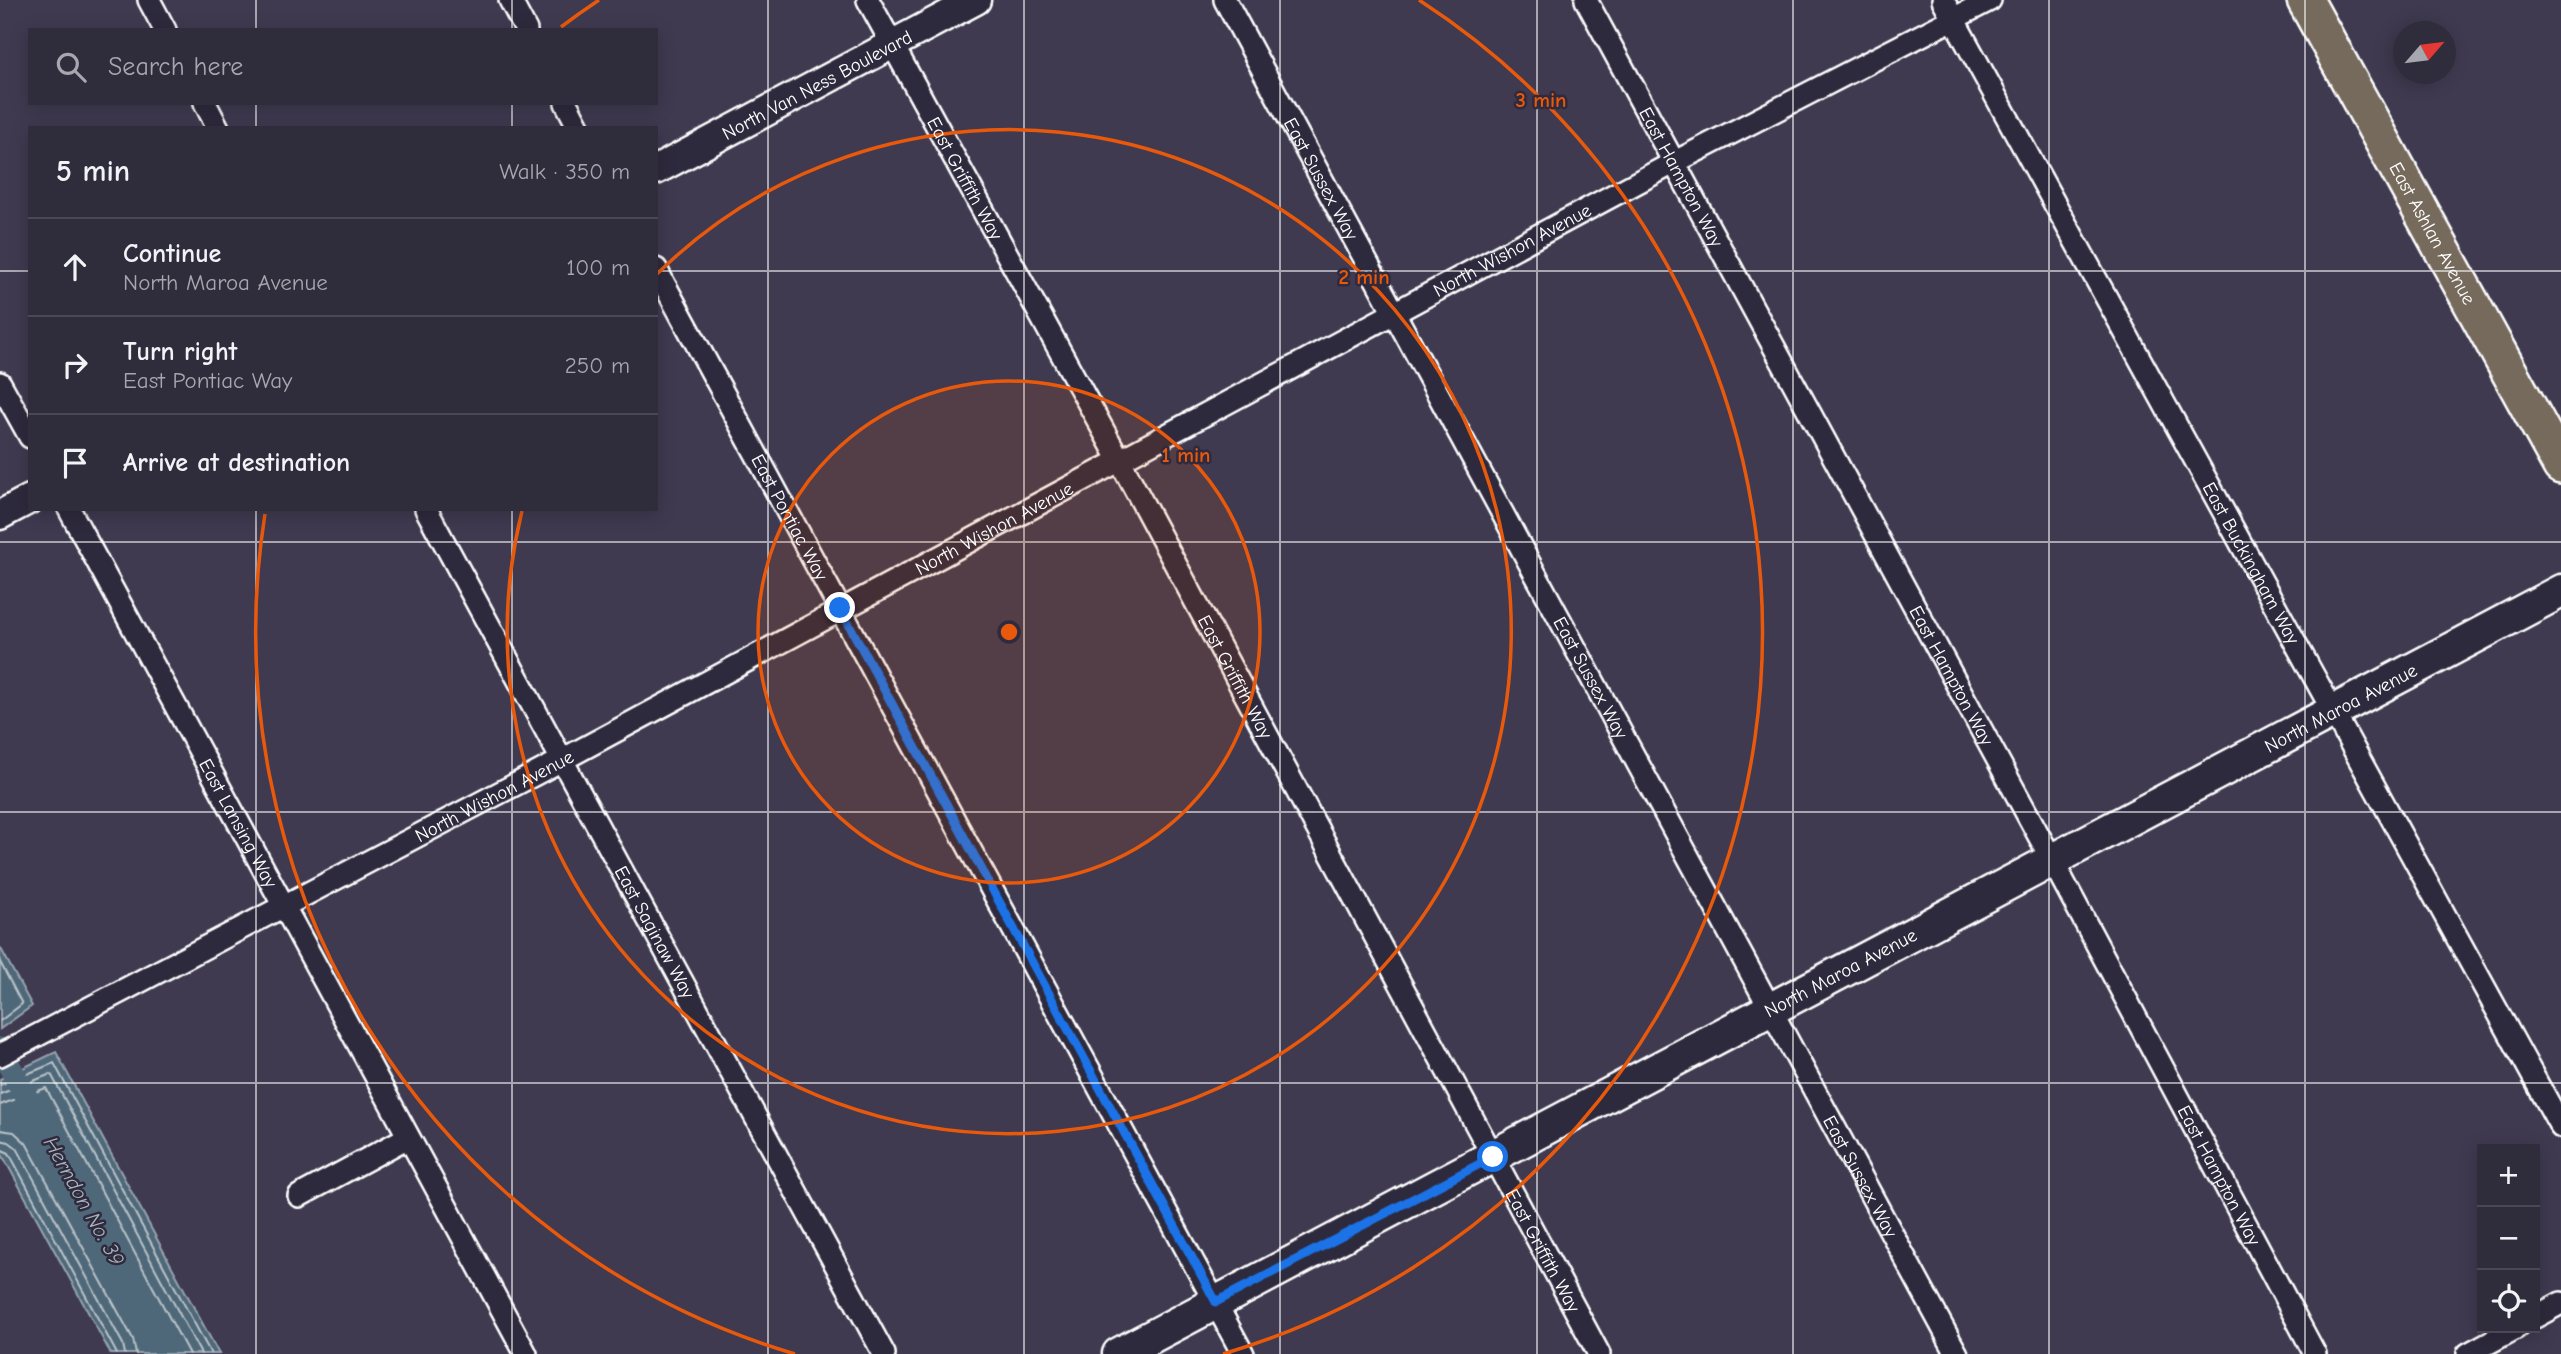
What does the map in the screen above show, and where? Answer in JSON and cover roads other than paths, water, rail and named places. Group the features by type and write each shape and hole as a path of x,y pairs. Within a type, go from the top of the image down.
{"main road":[{"name":"East Ashlan Avenue","path":"2305,0 2561,466"},
{"name":"North Maroa Avenue","path":"1119,1354 2561,591"}],"street":[{"path":"149,0 164,28"},
{"path":"510,0 525,28"},
{"name":"East Griffith Way","path":"868,0 1119,459 1599,1354"},
{"name":"North Van Ness Boulevard","path":"658,169 976,0"},
{"name":"East Sussex Way","path":"1225,0 1957,1354"},
{"name":"East Hampton Way","path":"1586,0 2052,860 2315,1354"},
{"name":"East Buckingham Way","path":"1944,0 2561,1127"},
{"name":"North Wishon Avenue","path":"0,1055 562,760 840,608 1675,162 1990,0"},
{"path":"206,105 217,126"},
{"path":"567,105 578,126"},
{"name":"East Pontiac Way","path":"658,273 1243,1354"},
{"path":"0,383 28,433"},
{"path":"0,515 28,500"},
{"name":"East Lansing Way","path":"70,511 526,1354"},
{"name":"East Saginaw Way","path":"427,511 884,1354"},
{"path":"299,1196 408,1137"},
{"path":"2540,1314 2561,1303"},
{"path":"2468,1354 2507,1333"}],"water":[{"path":"0,947 32,1006 0,1029"},
{"path":"56,1052 219,1354 111,1354 0,1151 0,1079"}],"waterway":[{"name":"Herndon No. 39","path":"0,1049 28,1100"}]}
